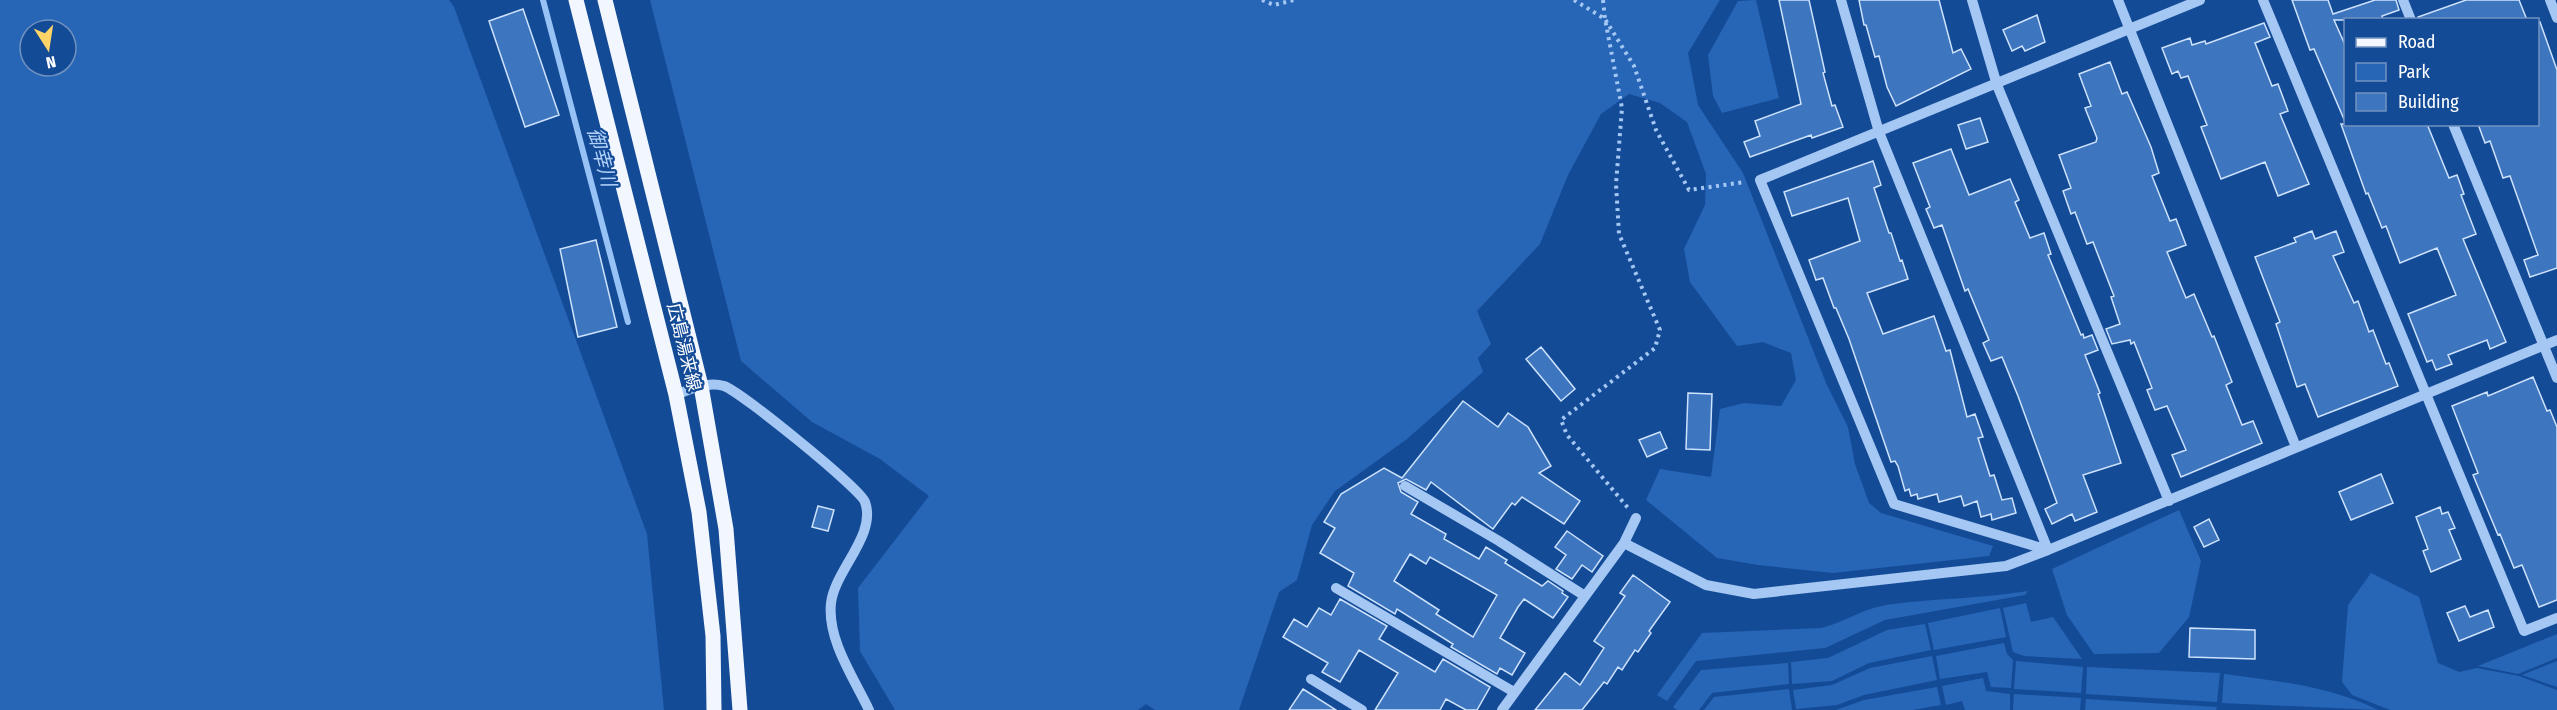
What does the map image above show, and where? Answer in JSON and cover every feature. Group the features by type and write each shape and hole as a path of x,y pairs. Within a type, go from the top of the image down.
{"main road":[{"name":"広島湯来線","path":"576,0 676,395 699,512 713,636 714,710"},
{"name":"広島湯来線","path":"605,0 701,386 726,529 740,710"}],"street":[{"path":"1841,0 1852,45 1879,132 2048,550"},
{"path":"1972,0 1997,85 2169,501"},
{"path":"2118,0 2128,30 2296,447"},
{"path":"2048,550 1894,504 1760,180 1997,85 2200,0"},
{"path":"2262,0 2524,631 2557,618"},
{"path":"2403,0 2410,18"},
{"path":"2550,0 2557,18"},
{"path":"2455,126 2557,378"},
{"path":"1624,543 1706,585 1754,594 2006,566 2557,340"},
{"path":"676,395 701,386 723,386 745,398 798,440 865,500 868,522 846,565 831,603 834,638 869,710"},
{"path":"1405,486 1499,540 1585,596"},
{"path":"1502,710 1624,543 1636,518"},
{"path":"1336,588 1514,692"},
{"path":"1311,679 1362,710"}],"path":[{"path":"1262,0 1274,5 1294,0"},
{"path":"1574,0 1605,19 1634,66 1656,130 1689,190 1760,180"},
{"path":"1603,0 1622,108 1616,184 1619,234 1660,330 1654,348 1561,420 1567,435 1636,518"}],"green space":[{"path":"0,0 449,0 454,7 647,534 664,710 0,710"},
{"path":"650,0 1720,0 1688,53 1698,105 1743,173 1826,383 1848,427 1855,464 1869,503 1881,513 1993,546 1989,556 1833,573 1758,565 1717,558 1646,500 1660,469 1711,477 1720,409 1744,403 1781,406 1796,380 1791,353 1763,342 1737,346 1690,282 1684,249 1705,205 1706,174 1687,122 1660,103 1629,94 1601,114 1568,175 1540,244 1477,311 1491,344 1478,358 1483,372 1407,439 1335,491 1312,525 1297,580 1279,592 1239,710 1155,710 1146,704 1138,710 895,710 860,651 858,588 929,496 880,459 812,422 741,361"},
{"path":"1756,0 1779,98 1722,113 1713,96 1708,55 1738,1"},
{"path":"2179,510 2201,561 2189,617 2159,653 2094,654 2067,615 2052,569"},
{"path":"2371,573 2419,597 2438,663 2459,672 2477,668 2519,676 2557,690 2557,710 2390,710 2352,695 2342,682 2348,605"},
{"path":"2028,591 2025,595 1885,620 1825,648 1696,661 1667,701 1657,695 1702,633 1821,628 1886,605"},
{"path":"2026,603 2031,622 2053,617 2082,659 2024,656 2013,652 2003,608"},
{"path":"2000,608 2006,637 1934,650 1928,623"},
{"path":"1925,624 1931,650 1869,663 1832,681 1792,684 1791,662 1828,658 1887,630"},
{"path":"2557,634 2557,658 2518,674 2478,666"},
{"path":"2004,643 2007,654 2013,660 2011,688 1991,687 1987,672 1940,679 1936,656"},
{"path":"1932,656 1937,680 1864,695 1837,705 1796,709 1793,690 1832,685 1870,668"},
{"path":"2016,661 2083,667 2081,693 2014,689"},
{"path":"2557,661 2557,687 2522,675"},
{"path":"1788,663 1789,684 1712,693 1699,710 1677,710 1673,707 1701,670"},
{"path":"2087,667 2220,673 2217,702 2086,694"},
{"path":"2224,674 2322,690 2378,710 2222,703"},
{"path":"1983,678 1986,691 2010,694 2010,710 1965,710 1962,701 1946,705 1942,686"},
{"path":"1937,687 1941,705 1912,710 1836,710 1864,700"},
{"path":"1789,689 1792,710 1704,710 1714,697"},
{"path":"2014,694 2081,698 2080,710 2013,710"},
{"path":"2086,699 2217,707 2216,710 2085,710"}],"building":[{"path":"1779,0 1809,0 1825,72 1823,73 1832,106 1835,105 1843,127 1812,138 1811,135 1750,157 1744,142 1760,136 1755,121 1801,104"},
{"path":"1859,0 1939,0 1953,53 1961,49 1971,69 1896,106 1887,87 1879,56 1875,57 1866,25 1864,25"},
{"path":"2292,0 2328,0 2333,14 2375,0 2396,0 2399,10 2382,16 2382,18 2334,20 2344,42 2344,119 2314,49 2310,50"},
{"path":"2466,0 2519,0 2526,18 2418,18"},
{"path":"523,9 559,115 525,127 489,21"},
{"path":"2037,15 2045,42 2025,51 2022,46 2012,51 2003,30"},
{"path":"2539,22 2557,70 2557,268 2530,277 2524,260 2538,255 2510,176 2503,178 2490,141 2485,143 2479,126 2539,126"},
{"path":"2264,23 2270,37 2255,43 2272,86 2278,84 2288,111 2280,114 2309,184 2278,196 2265,162 2221,179 2201,127 2207,125 2188,76 2181,78 2178,71 2172,74 2162,48 2190,38 2192,45 2205,41 2206,44"},
{"path":"2110,62 2122,94 2127,92 2151,147 2159,173 2152,176 2170,221 2176,219 2186,245 2167,252 2186,298 2194,294 2212,337 2214,336 2232,382 2226,385 2242,425 2253,421 2262,443 2181,477 2172,455 2186,450 2167,406 2155,410 2147,390 2152,388 2134,342 2131,344 2130,340 2112,344 2106,329 2120,324 2111,297 2114,296 2093,242 2087,244 2075,212 2071,214 2063,191 2071,188 2059,155 2096,142 2097,138 2085,108 2091,106 2079,74"},
{"path":"1980,118 1988,142 1966,149 1958,125"},
{"path":"2341,124 2344,126 2428,126 2449,178 2457,175 2464,194 2461,195 2476,234 2463,239 2506,342 2490,349 2487,340 2448,355 2452,364 2436,370 2432,360 2427,362 2408,314 2456,295 2437,248 2400,263 2386,226 2382,228 2368,193 2366,194"},
{"path":"1951,149 1969,195 2010,179 2019,200 2015,202 2030,238 2044,233 2051,254 2048,255 2081,335 2083,334 2084,338 2092,335 2098,350 2085,355 2100,393 2098,394 2121,463 2083,475 2097,512 2075,521 2072,514 2052,524 2045,509 2057,503 2018,396 2002,357 1991,361 1983,343 1989,340 1968,289 1965,291 1942,225 1934,228 1926,209 1930,207 1913,163"},
{"path":"1873,161 1881,185 1874,188 1908,279 1867,293 1883,334 1934,316 1946,351 1950,350 1967,417 1975,414 1983,437 1978,438 1990,476 1994,475 2002,500 2012,498 2016,513 1992,520 1991,514 1981,517 1977,501 1964,506 1961,496 1939,502 1937,494 1918,499 1917,494 1911,496 1909,489 1905,491 1898,466 1895,461 1891,462 1849,339 1836,308 1834,308 1823,278 1816,280 1809,260 1860,241 1848,198 1792,216 1784,192"},
{"path":"2312,231 2315,239 2336,231 2344,252 2333,256 2354,303 2358,301 2369,332 2373,330 2386,364 2389,363 2398,386 2318,417 2305,384 2297,387 2276,324 2280,322 2255,257 2296,242 2294,238"},
{"path":"596,240 617,327 578,337 560,249"},
{"path":"1541,347 1575,389 1561,401 1526,359"},
{"path":"2533,377 2547,411 2550,410 2557,427 2557,600 2539,607 2522,565 2514,568 2500,534 2498,535 2473,475 2478,473 2452,406 2487,392 2488,396"},
{"path":"1688,393 1712,394 1710,450 1686,449"},
{"path":"1463,401 1498,427 1508,413 1528,427 1551,466 1539,473 1580,501 1564,524 1522,497 1515,505 1512,503 1493,529 1431,482 1426,490 1406,479 1398,483 1401,492 1418,502 1411,514 1446,534 1444,539 1479,559 1486,547 1507,560 1505,563 1542,586 1548,581 1568,597 1553,618 1524,599 1518,607 1500,638 1525,653 1512,675 1500,668 1497,674 1451,647 1453,644 1397,609 1395,614 1348,586 1354,573 1320,553 1335,528 1324,522 1341,494 1384,468 1402,478","holes":["1410,554 1426,564 1430,557 1497,595 1473,637 1436,614 1439,610 1394,581"]},
{"path":"1660,432 1667,448 1647,457 1639,440"},
{"path":"2381,474 2393,503 2351,520 2339,492"},
{"path":"818,506 834,510 828,531 812,527"},
{"path":"2440,507 2442,514 2448,512 2455,528 2449,530 2461,559 2431,572 2423,551 2428,549 2416,517"},
{"path":"2209,519 2219,540 2204,547 2194,527"},
{"path":"1567,531 1603,556 1592,572 1582,565 1572,579 1556,569 1566,555 1555,547"},
{"path":"1633,575 1670,602 1649,631 1651,633 1638,652 1635,650 1622,670 1618,667 1607,684 1604,682 1582,710 1535,710 1565,673 1580,685 1604,648 1594,641 1625,596 1620,593"},
{"path":"1340,599 1387,626 1379,639 1435,672 1443,659 1490,687 1477,710 1466,710 1446,699 1440,710 1375,710 1398,673 1359,650 1340,682 1322,672 1328,663 1283,637 1294,619 1307,627 1319,608 1331,615"},
{"path":"2465,606 2470,617 2488,610 2494,627 2459,641 2447,613"},
{"path":"2190,628 2255,630 2255,659 2189,657"},
{"path":"1303,689 1336,710 1289,710"}],"waterway":[{"name":"御幸川","path":"543,0 628,322"}]}
